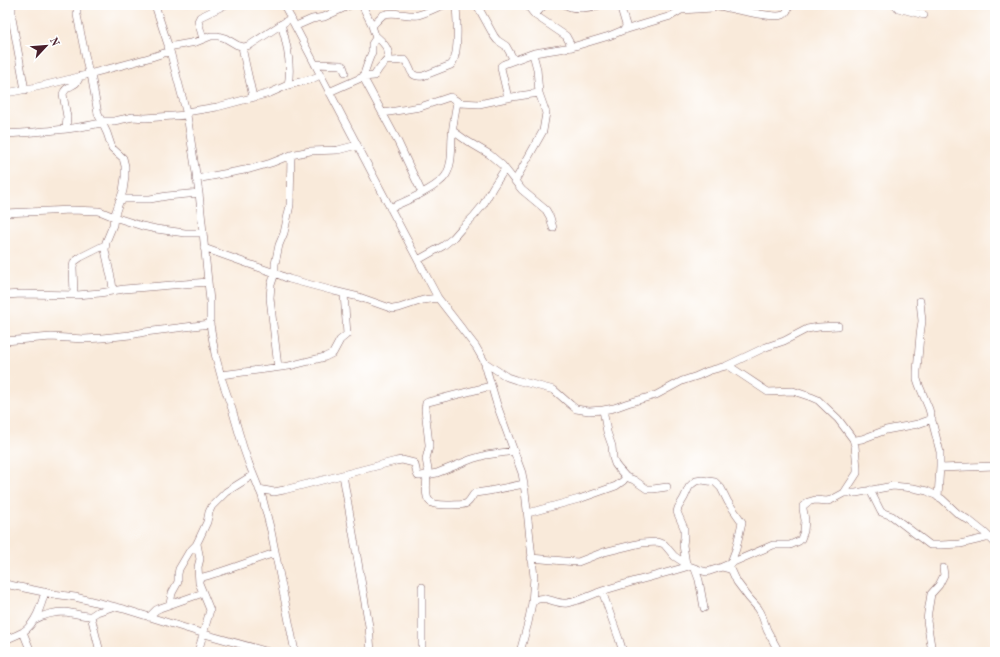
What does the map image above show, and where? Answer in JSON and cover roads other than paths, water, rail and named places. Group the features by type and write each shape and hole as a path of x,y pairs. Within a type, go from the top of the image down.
{"street":[{"path":"13,5 12,18 25,90"},
{"path":"77,5 77,15 98,114 112,148 123,158 125,162 123,191 105,250 113,290"},
{"path":"155,5 187,113 199,193 210,301 210,324 215,354 243,447 262,496 271,531 295,652"},
{"path":"203,39 198,21 200,17 225,5"},
{"path":"284,5 438,298 476,346 484,362 507,436 522,473 528,513 531,558 534,577 532,603 520,652"},
{"path":"296,26 324,17 350,5"},
{"path":"329,92 363,78 374,76 389,56 383,42 376,36 362,5"},
{"path":"372,26 378,19 386,14 394,13 416,15 432,11 443,5"},
{"path":"387,60 405,60 411,72 419,77 451,65 454,62 457,43 458,28 456,5"},
{"path":"477,5 494,36 506,46 514,60"},
{"path":"527,5 535,14 566,36 572,47"},
{"path":"535,14 544,5"},
{"path":"566,5 568,7 589,7 600,5"},
{"path":"620,5 626,25 625,30"},
{"path":"508,98 501,66 514,60 533,54 572,47 671,16 681,10 713,8 720,6 766,16 777,16 782,15 787,11 790,5"},
{"path":"895,5 898,8 924,15"},
{"path":"5,93 25,90 151,58 169,49 196,42 211,36 225,38 244,47 250,45 291,18"},
{"path":"281,24 285,37 289,66 290,75 288,85"},
{"path":"376,36 372,44 372,52 363,78 398,142 422,193"},
{"path":"242,47 253,97"},
{"path":"515,181 543,131 546,113 539,93 537,69 533,54"},
{"path":"315,64 341,65 343,66 345,72"},
{"path":"5,134 83,127 101,122 133,117 145,118 187,113 270,93 288,85 312,79 320,75"},
{"path":"66,129 67,117 63,94 67,88 78,82 80,76"},
{"path":"383,113 420,107 450,98 460,103 479,104 539,93"},
{"path":"390,208 422,193 434,186 445,176 451,156 452,131 457,102"},
{"path":"452,131 488,154 505,169 522,190 546,210 553,228"},
{"path":"196,179 250,169 291,155 310,151 338,150 357,145"},
{"path":"278,367 270,298 279,245 284,233 290,205 291,155"},
{"path":"418,260 454,238 483,205 505,169"},
{"path":"119,201 125,199 150,199 199,193"},
{"path":"5,213 81,210 102,212 142,226 156,229 185,233 203,233"},
{"path":"74,295 74,262 106,245"},
{"path":"204,248 289,279 359,297 393,309 423,300 438,298"},
{"path":"5,295 74,295 100,293 113,290 208,282"},
{"path":"221,375 289,366 319,359 333,353 340,340 347,334 344,294"},
{"path":"920,301 922,321 917,371 919,385 932,419 940,452 938,497"},
{"path":"5,341 51,337 84,339 102,338 210,324"},
{"path":"484,362 507,377 554,390 571,405 589,412 614,408 656,395 682,381 726,366 766,347 784,341 807,329 819,326 838,326"},
{"path":"726,366 733,368 766,392 793,392 818,400 838,418 853,439 857,468 857,473 844,493"},
{"path":"491,386 428,402 425,405 429,447 426,459 428,475 426,484 428,501 434,504 443,505 465,504 475,493 524,484"},
{"path":"603,410 615,464 618,468 626,477 649,489 667,487"},
{"path":"853,439 862,439 886,430 918,424 932,419"},
{"path":"259,490 274,492 284,490 402,460 414,463 418,476 428,475 486,455 514,451"},
{"path":"940,468 995,466"},
{"path":"170,604 171,595 178,582 178,574 180,569 189,552 196,544 207,522 212,506 226,492 253,475"},
{"path":"343,475 369,626 371,652"},
{"path":"528,513 579,499 616,486 626,477"},
{"path":"704,608 699,580 690,566 683,545 684,528 678,512 678,508 689,487 696,481 702,480 715,482 721,488 728,502 741,520 742,524 731,562"},
{"path":"531,558 578,562 604,552 641,543 657,542 664,544 674,556 690,566 708,572 773,545 790,545 799,541 804,531 805,520 803,509 805,504 808,502 815,500 826,501 844,493 856,493 893,486 927,491 942,499 957,513 970,521 992,540"},
{"path":"870,490 881,512 892,516 930,545 960,544 992,540"},
{"path":"196,544 200,560 198,567 199,583 210,607 198,652"},
{"path":"199,578 275,553"},
{"path":"532,603 540,598 561,603 568,603 602,591 690,566"},
{"path":"722,566 732,571 749,598 758,608 767,630 779,652"},
{"path":"932,652 927,621 928,612 931,594 939,585 944,575 943,568"},
{"path":"5,584 75,597 114,607 269,652"},
{"path":"422,587 422,652"},
{"path":"602,591 623,652"},
{"path":"5,640 27,629 38,612 45,592"},
{"path":"150,617 156,610 203,593"},
{"path":"34,620 41,616 64,612 91,616 97,612 114,607"},
{"path":"91,616 100,652"},
{"path":"23,632 31,652"}]}
